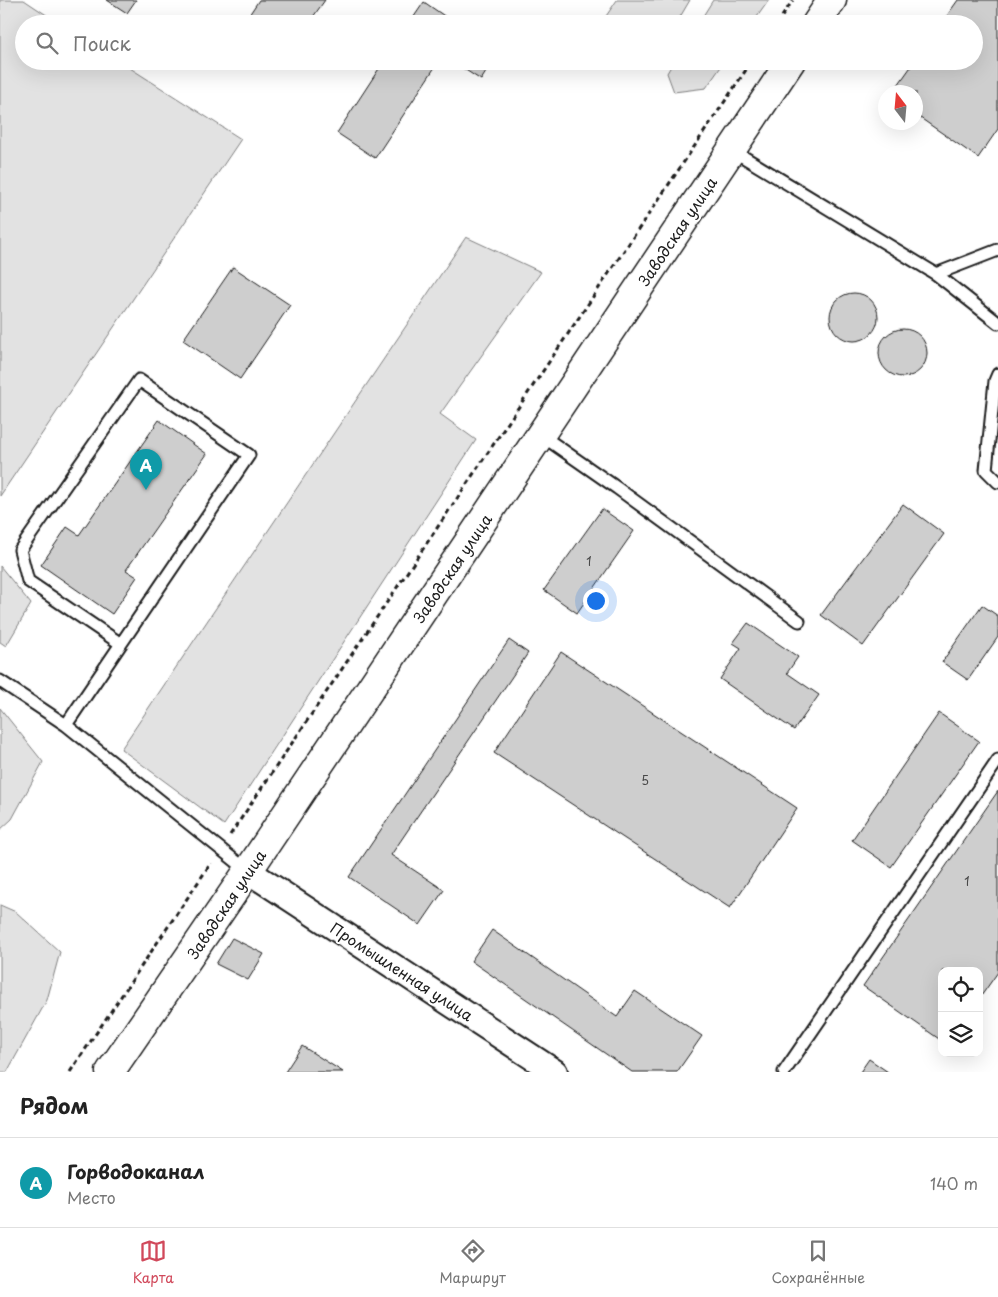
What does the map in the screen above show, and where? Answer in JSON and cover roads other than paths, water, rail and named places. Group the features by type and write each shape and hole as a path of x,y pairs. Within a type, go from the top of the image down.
{"main road":[{"path":"822,15 832,0"},
{"name":"Заводская улица","path":"110,1072 248,871 785,70"}],"street":[{"name":"Промышленная улица","path":"248,871 556,1072"}],"lane":[{"path":"732,150 936,274 998,323"},
{"path":"936,274 998,250"},
{"path":"998,374 995,381 986,470 998,482"},
{"path":"66,724 121,644 249,455 139,380 20,550 28,581 121,644"},
{"path":"541,435 799,621"},
{"path":"0,681 66,724 248,871"},
{"path":"784,1072 998,760"}],"place":[{"name":"Горводоканал","path":"146,490"}]}
